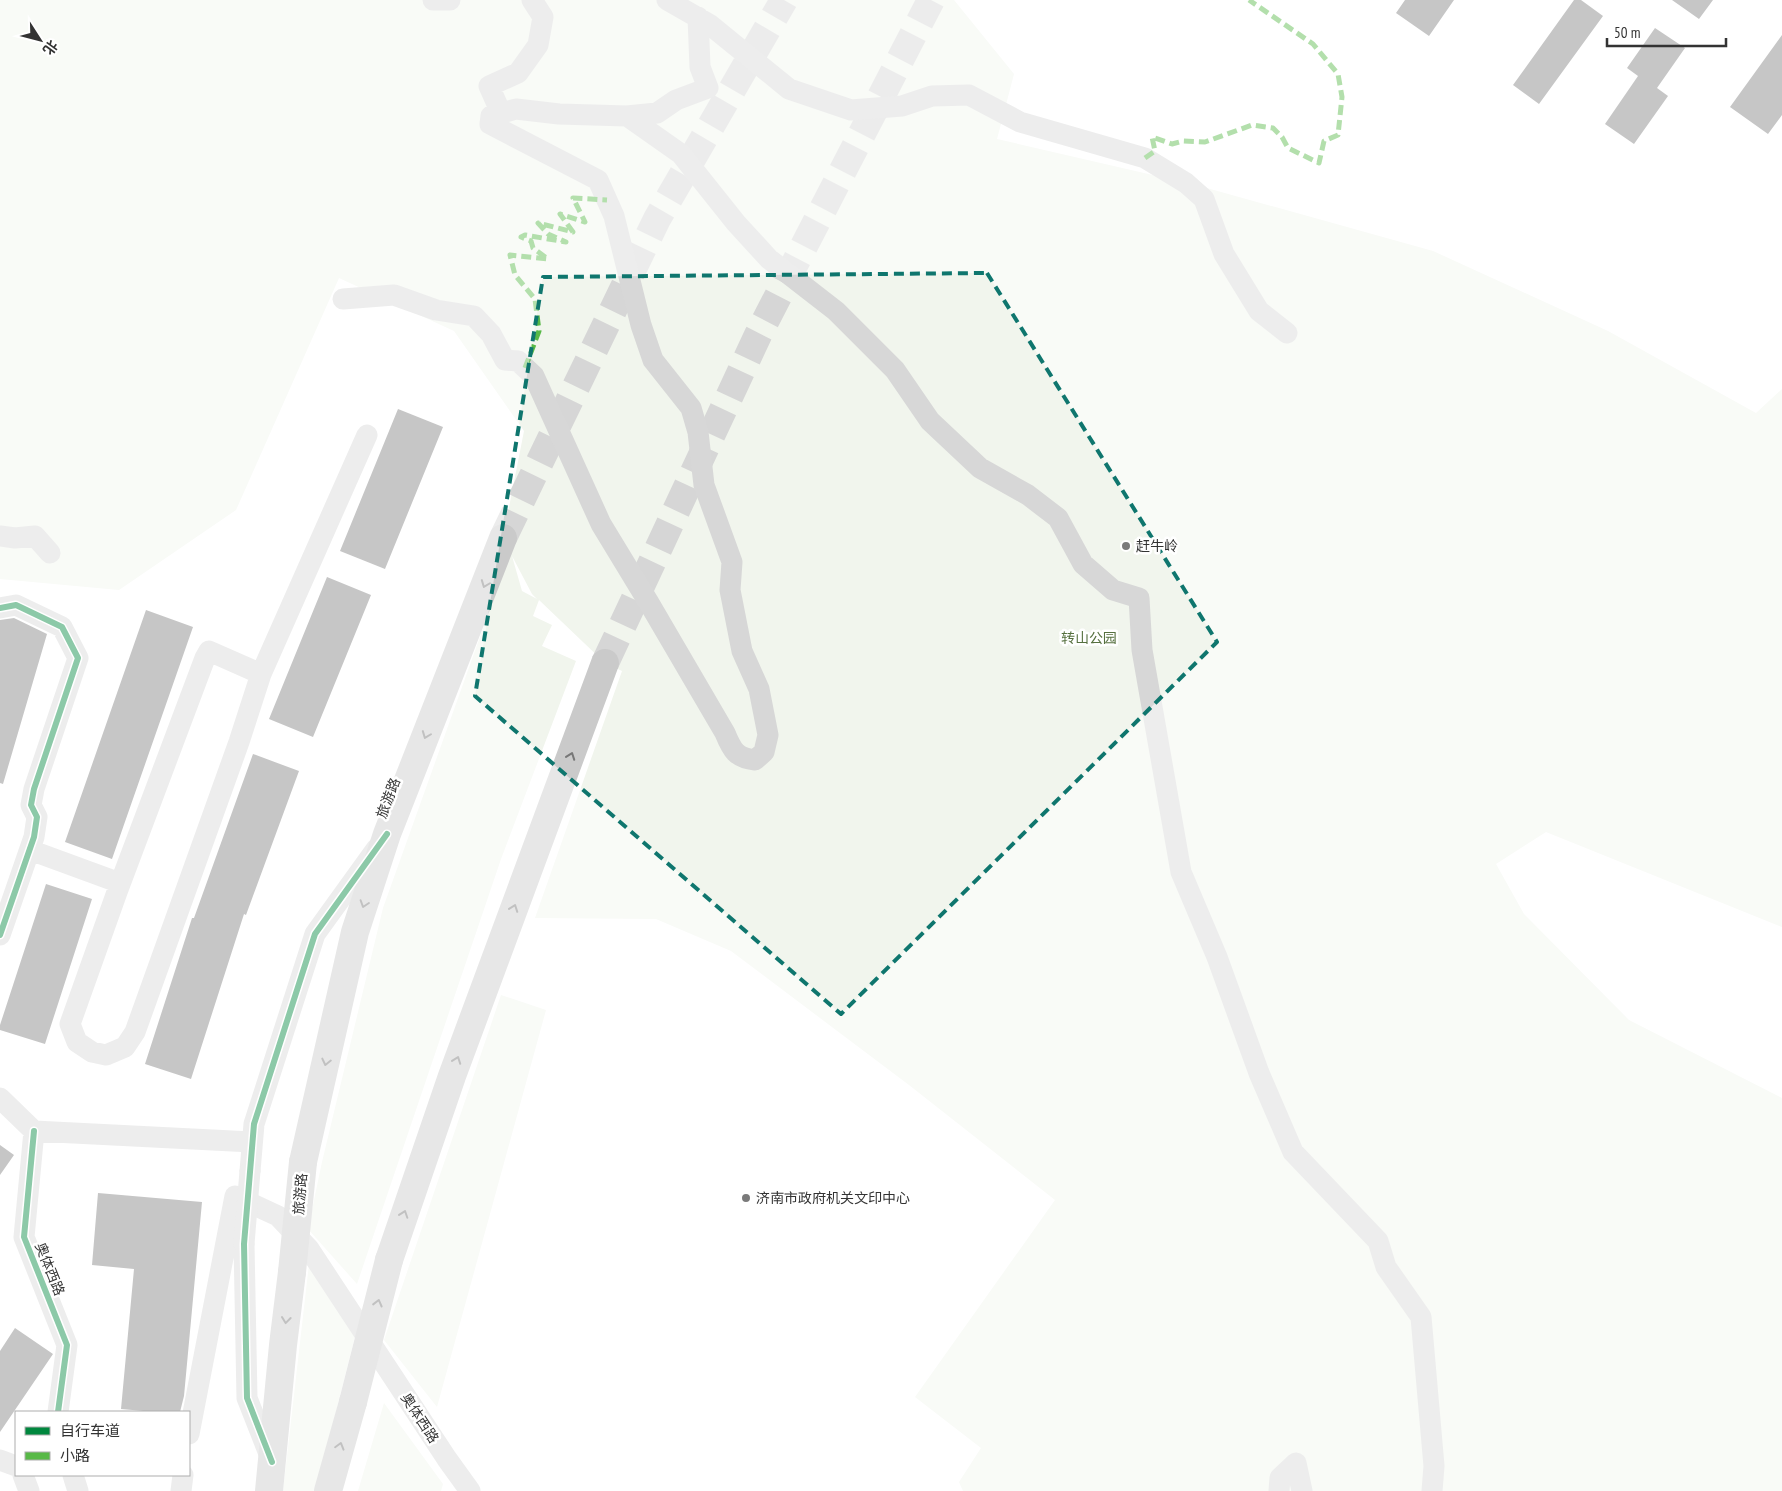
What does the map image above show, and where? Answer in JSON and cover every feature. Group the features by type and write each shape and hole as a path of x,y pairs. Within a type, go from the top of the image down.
{"main road":[{"name":"旅游路","path":"269,1491 303,1162 355,932 387,834 503,538"},
{"path":"328,1491 389,1260 452,1076 605,663"}],"street":[{"path":"433,0 450,0"},
{"path":"500,113 489,86 518,73 538,45 543,18 532,0"},
{"path":"667,0 709,24 789,89 851,110 902,106 932,96 969,94 1020,122 1145,158 1186,183 1204,199 1224,254 1259,311 1287,333"},
{"path":"343,299 394,294 436,310 474,316 491,334 505,360 518,361 534,376 601,524 725,733 731,748 743,759 755,760 764,752 768,735 759,689 742,651 730,590 732,562 704,485 698,432 691,408 653,360 641,325 614,216 598,180 490,124 491,116 516,109 559,114 627,116 657,113 676,100 708,88 700,67 698,17"},
{"path":"627,116 681,154 736,223 769,258 836,311 895,370 930,421 980,468 1028,495 1058,518 1083,564 1113,590 1140,598 1142,650 1181,872 1217,957 1259,1073 1293,1152 1378,1241 1386,1267 1421,1316 1434,1466 1432,1491"},
{"path":"261,674 209,650 120,883 70,1024 77,1042 92,1052 106,1055 125,1047 135,1032 236,751 261,674 367,434"},
{"path":"0,536 15,538 35,536 50,553"},
{"path":"0,608 16,605 62,627 78,658 34,789 31,805 37,817 34,837 0,935"},
{"path":"272,1462 247,1398 244,1244 254,1124 315,934 387,834"},
{"path":"30,850 120,883"},
{"path":"0,1098 34,1131 252,1142"},
{"name":"奥体西路","path":"34,1131 24,1237 67,1345 58,1411"},
{"name":"奥体西路","path":"190,1429 234,1196 278,1216 309,1249 446,1459 470,1491"},
{"path":"0,1460 15,1466"},
{"path":"1279,1491 1280,1478 1296,1463 1302,1491"},
{"path":"22,1476 30,1491"},
{"path":"73,1476 78,1491"},
{"path":"181,1491 183,1476"}],"highlighted area":[{"path":"987,273 1217,642 841,1014 475,696 543,277"}],"green space":[{"name":"转山公园","path":"0,0 954,0 1014,74 997,139 1196,185 1433,251 1608,331 1756,413 1782,389 1782,927 1546,832 1496,864 1524,914 1629,1020 1782,1098 1782,1491 963,1491 959,1482 981,1448 915,1397 1055,1200 909,1085 731,951 656,919 535,918 622,671 605,663 539,600 533,616 552,625 542,646 576,661 501,859 357,1284 308,1229 322,1162 383,908 510,553 503,538 524,431 454,331 339,278 236,510 119,590 0,579","holes":["512,556 532,594 537,599 522,591"]},
{"path":"501,995 546,1010 437,1407 384,1340"},
{"path":"309,1264 356,1332 316,1491 283,1491"},
{"path":"384,1403 443,1484 441,1491 358,1491"}],"building":[{"path":"1405,0 1454,0 1429,36 1396,13"},
{"path":"1574,0 1581,0 1603,16 1539,104 1513,85"},
{"path":"1672,0 1713,0 1699,19"},
{"path":"1655,28 1685,48 1657,88 1668,96 1634,144 1605,124 1638,76 1627,68"},
{"path":"1782,35 1782,115 1768,134 1730,107"},
{"path":"398,409 443,427 385,569 340,551"},
{"path":"327,577 371,595 313,737 269,719"},
{"path":"146,610 193,627 112,859 65,842"},
{"path":"14,618 47,634 3,784 0,783 0,620"},
{"path":"253,754 299,771 246,915 244,914 191,1079 145,1064 192,918 194,918"},
{"path":"46,884 92,899 45,1044 0,1030 0,1025"},
{"path":"0,1145 14,1155 0,1175"},
{"path":"98,1193 202,1202 184,1396 180,1411 121,1409 134,1269 92,1265"},
{"path":"15,1328 53,1354 0,1432 0,1351"}],"tunnel":[{"path":"503,538 657,219 784,0"},
{"path":"605,663 758,335 931,0"}],"marked path":[{"path":"1145,158 1155,151 1152,137 1172,144 1183,141 1205,142 1252,125 1273,128 1282,137 1288,148 1319,163 1324,141 1338,135 1342,97 1338,74 1313,44 1249,0"},
{"path":"525,368 539,331 535,299 515,275 510,255 548,259 533,248 531,241 521,237 525,235 566,242 548,234 538,223 573,232 560,214 585,222 573,198 607,200"}],"cycle path":[{"path":"0,608 16,605 62,627 78,658 34,789 31,805 37,817 34,837 0,935"},
{"path":"272,1462 247,1398 244,1244 254,1124 315,934 387,834"},
{"path":"34,1131 24,1237 67,1345 58,1411"}],"place":[{"name":"赶牛岭","path":"1126,546"},
{"name":"济南市政府机关文印中心","path":"746,1198"}]}
